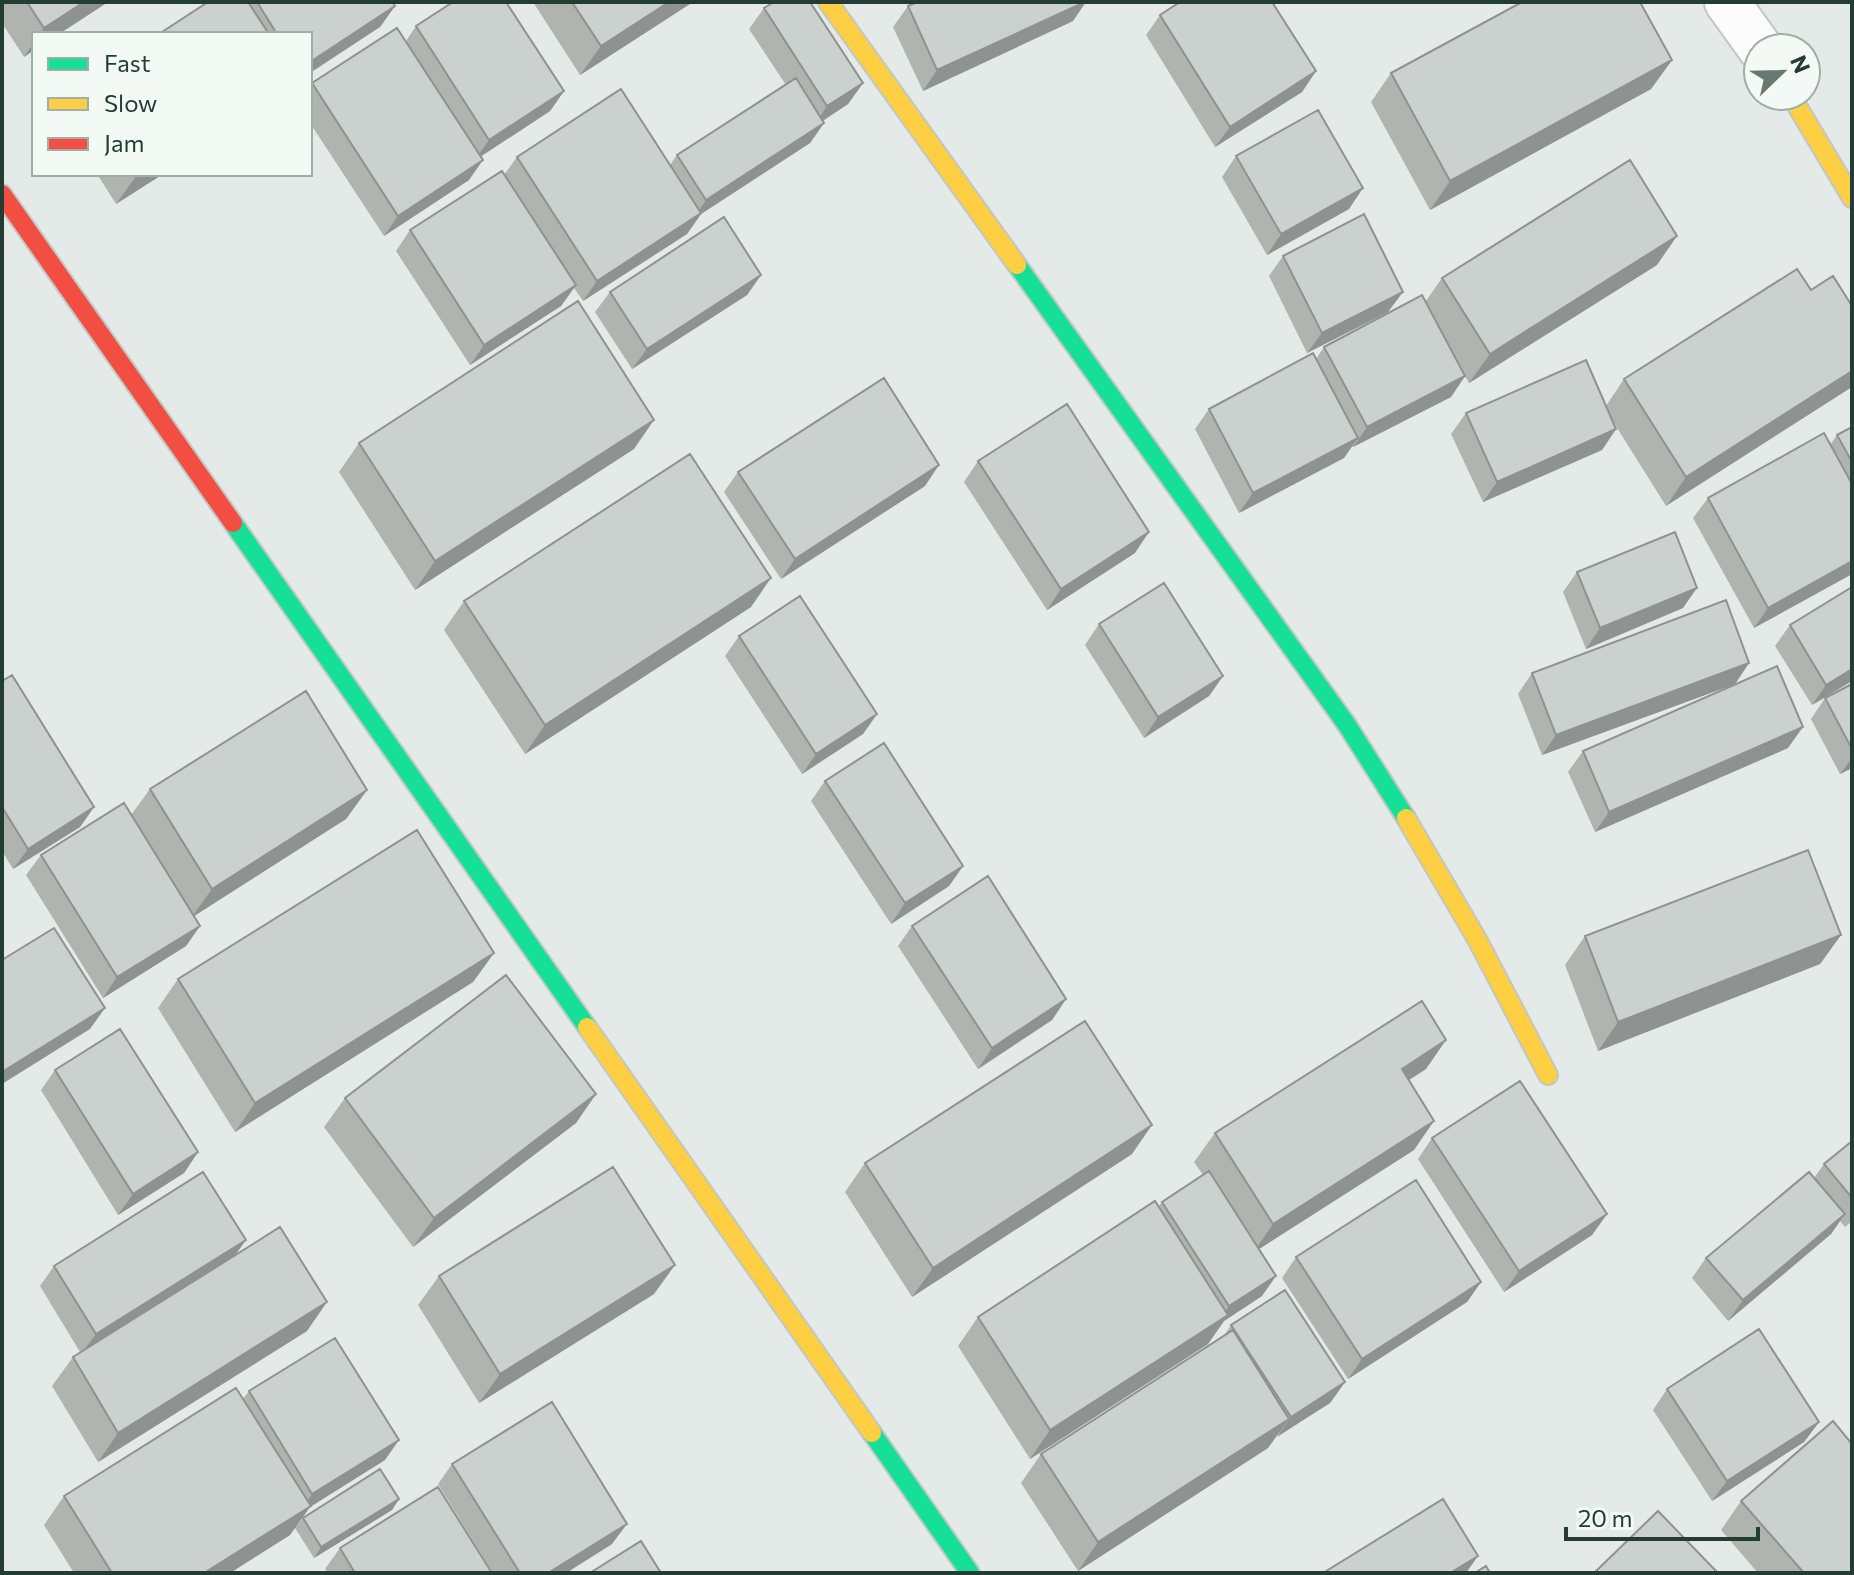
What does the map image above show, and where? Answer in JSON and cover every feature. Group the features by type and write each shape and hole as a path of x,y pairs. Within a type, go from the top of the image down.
{"street":[{"path":"828,2 1347,725 1390,791 1494,968 1548,1075"},
{"path":"1727,2 1749,32"},
{"path":"1801,112 1852,198"},
{"path":"2,194 970,1573"}],"building":[{"path":"27,2 84,2 44,28"},
{"path":"208,2 248,2 268,32 162,32"},
{"path":"257,2 392,2 395,6 312,61 312,32 276,32"},
{"path":"453,2 506,2 564,91 489,140 416,26"},
{"path":"572,2 669,2 601,46"},
{"path":"774,2 810,2 863,83 827,106 764,8"},
{"path":"917,2 1085,2 937,70 908,6"},
{"path":"1180,2 1272,2 1316,71 1230,127 1160,15"},
{"path":"1522,2 1640,2 1672,60 1450,181 1391,73"},
{"path":"397,28 483,160 398,216 312,83"},
{"path":"796,78 824,123 706,200 677,155"},
{"path":"621,89 701,213 597,281 517,157"},
{"path":"1318,110 1363,188 1281,234 1236,156"},
{"path":"1630,160 1677,236 1490,354 1442,278"},
{"path":"502,171 576,285 484,345 410,230"},
{"path":"1364,214 1403,292 1322,333 1283,256"},
{"path":"724,217 761,275 647,349 610,292"},
{"path":"1797,269 1811,290 1833,276 1852,306 1852,371 1686,477 1624,379"},
{"path":"1422,295 1465,376 1367,427 1324,347"},
{"path":"578,301 654,420 435,561 359,443"},
{"path":"1313,353 1358,438 1253,493 1209,409"},
{"path":"1586,360 1616,429 1497,482 1466,413"},
{"path":"884,378 939,465 795,559 738,472"},
{"path":"1067,404 1149,532 1061,589 978,461"},
{"path":"1852,427 1852,462 1837,435"},
{"path":"1824,433 1852,484 1852,561 1768,608 1708,498"},
{"path":"690,454 771,578 545,725 464,601"},
{"path":"1675,532 1697,588 1600,628 1577,572"},
{"path":"1164,583 1223,676 1158,717 1099,624"},
{"path":"1852,587 1852,669 1826,685 1790,625"},
{"path":"800,596 877,714 816,754 739,636"},
{"path":"1726,600 1749,663 1556,735 1532,673"},
{"path":"1777,666 1803,727 1609,812 1583,751"},
{"path":"12,675 94,807 28,849 2,807 2,681"},
{"path":"1852,684 1852,749 1825,698"},
{"path":"306,691 367,790 212,889 150,789"},
{"path":"884,743 963,866 905,903 825,781"},
{"path":"124,803 200,926 117,977 41,855"},
{"path":"417,830 494,953 255,1103 178,979"},
{"path":"1808,850 1841,935 1618,1022 1585,936"},
{"path":"988,876 1066,999 992,1048 912,926"},
{"path":"54,928 105,1008 2,1072 2,960"},
{"path":"506,975 596,1094 434,1218 345,1098"},
{"path":"1422,1001 1446,1040 1402,1069 1434,1121 1273,1224 1215,1133"},
{"path":"1085,1021 1152,1125 933,1268 865,1163"},
{"path":"120,1029 198,1152 133,1194 55,1070"},
{"path":"1520,1081 1607,1214 1519,1271 1432,1138"},
{"path":"1852,1141 1852,1198 1824,1164"},
{"path":"613,1167 675,1265 500,1374 439,1276"},
{"path":"1209,1171 1276,1276 1229,1306 1162,1202"},
{"path":"203,1172 246,1240 96,1334 54,1266"},
{"path":"1809,1172 1845,1214 1743,1300 1706,1258"},
{"path":"1416,1180 1481,1282 1362,1359 1296,1257"},
{"path":"1155,1201 1228,1315 1050,1430 978,1317"},
{"path":"280,1227 327,1302 118,1433 73,1357"},
{"path":"1285,1290 1345,1382 1291,1417 1231,1325"},
{"path":"1759,1329 1819,1422 1727,1481 1667,1389"},
{"path":"1233,1330 1289,1419 1098,1542 1041,1454"},
{"path":"335,1338 399,1440 312,1494 249,1391"},
{"path":"236,1388 311,1506 204,1573 112,1573 64,1496"},
{"path":"552,1402 627,1524 548,1573 520,1573 452,1464"},
{"path":"1833,1421 1852,1444 1852,1573 1804,1573 1741,1501"},
{"path":"380,1469 399,1499 321,1547 303,1518"},
{"path":"438,1487 492,1573 355,1573 340,1548"},
{"path":"1443,1499 1478,1556 1450,1573 1323,1573"},
{"path":"1658,1511 1718,1573 1594,1573"},
{"path":"641,1541 661,1573 590,1573"},
{"path":"1486,1566 1490,1573 1475,1573"}],"traffic: fast":[{"path":"1017,265 1347,725 1406,818"},
{"path":"233,523 587,1027"},
{"path":"872,1433 970,1573"}],"traffic: slow":[{"path":"828,2 1017,265"},
{"path":"1801,112 1852,198"},
{"path":"1406,818 1478,941 1548,1075"},
{"path":"587,1027 872,1433"}],"traffic: jam":[{"path":"2,194 233,523"}]}
